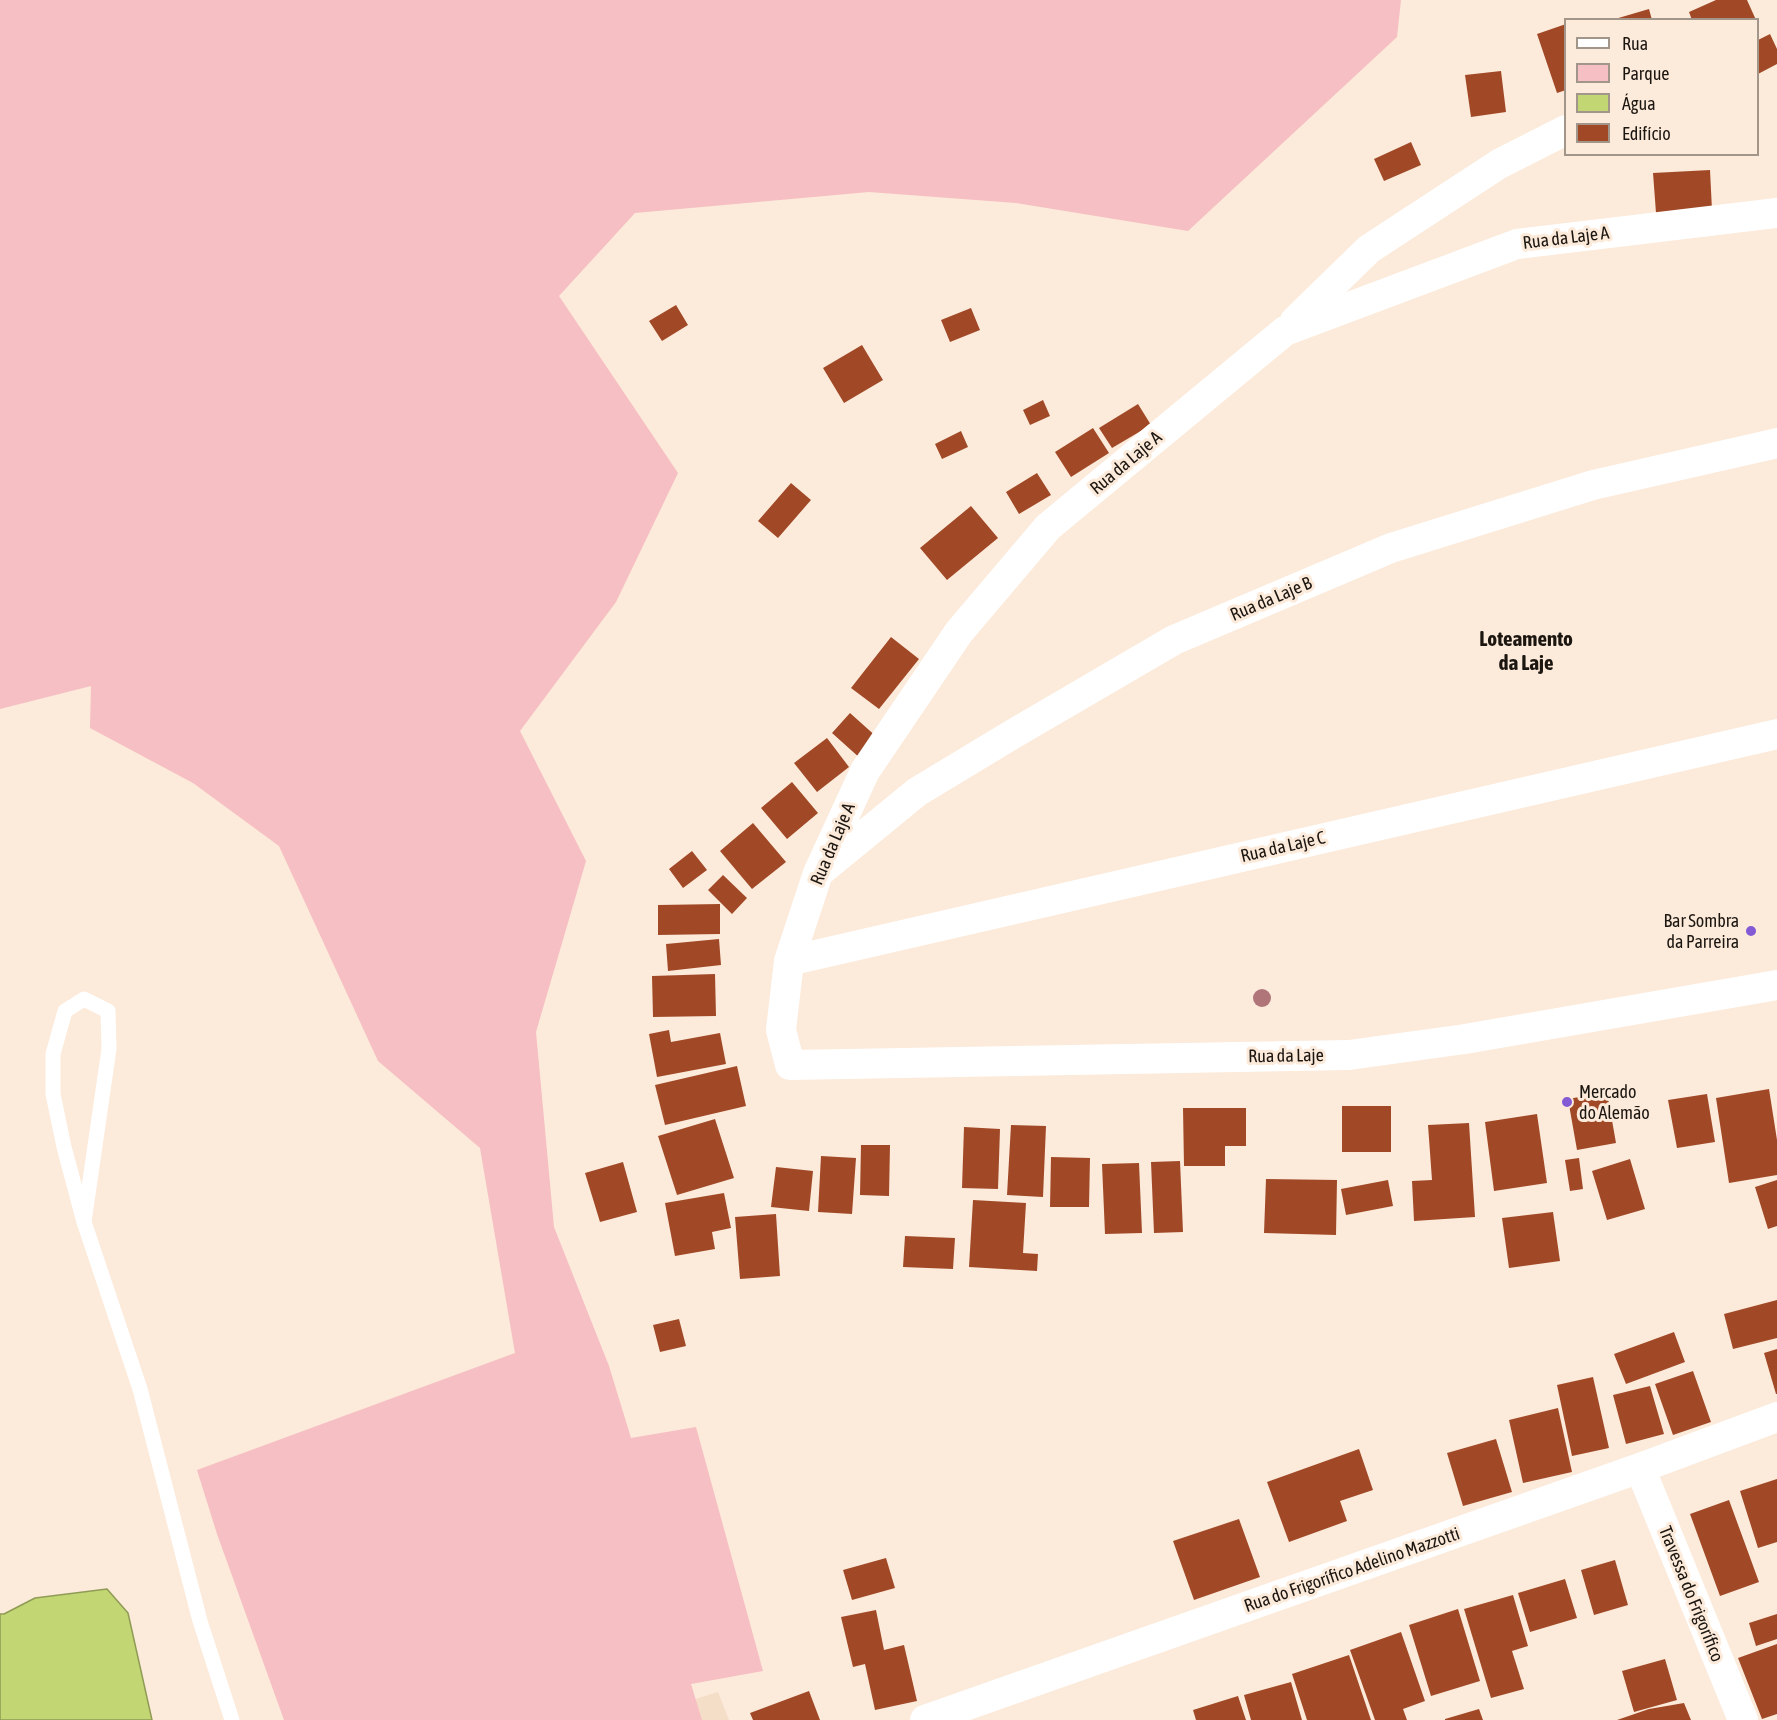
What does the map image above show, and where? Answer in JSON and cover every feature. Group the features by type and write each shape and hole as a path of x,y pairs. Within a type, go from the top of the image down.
{"street":[{"path":"1285,331 1369,249 1499,164 1564,131"},
{"name":"Rua da Laje A","path":"790,1065 781,1030 789,961 818,873 865,771 958,632 1048,527 1285,331 1517,244 1777,213"},
{"name":"Rua da Laje B","path":"818,873 917,792 1174,640 1391,548 1593,485 1777,443"},
{"name":"Rua da Laje C","path":"789,961 1777,734"},
{"name":"Rua da Laje","path":"790,1065 1349,1055 1465,1039 1777,985"},
{"name":"Rua do Frigorífico Adelino Mazzotti","path":"925,1720 1640,1468 1777,1417"},
{"name":"Travessa do Frigorífico","path":"1640,1468 1743,1720"}],"lane":[{"path":"84,1222 109,1049 108,1011 84,999 65,1011 53,1054 55,1104 84,1222 140,1389 200,1621 232,1720"}],"shaded area":[{"path":"718,1692 729,1720 628,1720"}],"green space":[{"path":"0,0 1401,0 1397,37 1188,231 1016,203 869,192 635,213 559,296 678,473 616,602 520,731 586,861 536,1032 554,1227 609,1366 631,1438 696,1427 763,1671 691,1684 702,1720 284,1720 217,1534 197,1470 515,1353 480,1148 378,1061 279,846 193,783 90,728 91,686 0,709"}],"water":[{"path":"107,1589 128,1613 152,1720 0,1720 0,1614 35,1598"}],"building":[{"path":"1716,0 1747,0 1755,18 1691,18 1689,12"},
{"path":"1649,9 1651,18 1618,18"},
{"path":"1564,25 1564,91 1557,93 1537,34"},
{"path":"1770,34 1777,49 1777,64 1759,73 1759,40"},
{"path":"1501,71 1506,112 1471,117 1465,75"},
{"path":"1411,142 1421,165 1384,181 1374,159"},
{"path":"1710,170 1712,210 1656,213 1653,173"},
{"path":"676,305 688,325 662,341 649,321"},
{"path":"971,308 980,330 950,342 941,320"},
{"path":"862,345 883,380 844,403 823,368"},
{"path":"1043,400 1050,416 1030,425 1023,410"},
{"path":"1138,404 1151,425 1112,448 1099,428"},
{"path":"1093,428 1109,453 1071,477 1055,452"},
{"path":"961,431 968,447 942,459 935,444"},
{"path":"1037,473 1051,495 1019,514 1006,492"},
{"path":"791,483 811,500 778,538 758,521"},
{"path":"971,506 998,538 947,580 920,548"},
{"path":"891,637 919,659 879,709 851,688"},
{"path":"850,713 879,739 861,759 832,733"},
{"path":"827,738 849,767 817,792 794,763"},
{"path":"792,782 818,813 787,839 761,808"},
{"path":"753,823 786,862 752,889 720,851"},
{"path":"692,851 707,870 683,888 669,869"},
{"path":"723,875 747,898 732,914 708,890"},
{"path":"720,904 720,934 658,935 658,905"},
{"path":"719,939 721,965 668,971 666,944"},
{"path":"715,974 716,1016 653,1017 652,976"},
{"path":"669,1030 671,1042 720,1033 726,1064 657,1077 649,1034"},
{"path":"737,1066 746,1106 665,1125 655,1085"},
{"path":"1769,1089 1777,1140 1777,1175 1729,1183 1716,1098"},
{"path":"1607,1092 1616,1143 1577,1150 1568,1099"},
{"path":"1707,1094 1715,1142 1677,1148 1668,1100"},
{"path":"1342,1106 1391,1106 1391,1152 1342,1152"},
{"path":"1183,1108 1246,1108 1246,1146 1225,1146 1225,1166 1184,1166"},
{"path":"1537,1114 1547,1183 1494,1191 1485,1122"},
{"path":"715,1119 734,1178 677,1195 658,1136"},
{"path":"1469,1123 1475,1217 1414,1221 1412,1181 1432,1180 1428,1125"},
{"path":"1011,1125 1046,1126 1043,1197 1007,1195"},
{"path":"964,1127 1000,1129 998,1189 962,1188"},
{"path":"861,1145 890,1145 889,1196 860,1195"},
{"path":"821,1156 856,1158 852,1214 818,1212"},
{"path":"1051,1157 1090,1158 1089,1207 1050,1207"},
{"path":"1579,1158 1583,1189 1570,1191 1565,1160"},
{"path":"1630,1159 1645,1209 1607,1220 1592,1171"},
{"path":"1180,1161 1183,1232 1154,1233 1151,1162"},
{"path":"623,1162 637,1212 600,1222 585,1173"},
{"path":"1139,1163 1142,1233 1105,1234 1102,1164"},
{"path":"776,1167 813,1171 809,1211 771,1207"},
{"path":"1266,1179 1337,1180 1336,1235 1264,1233"},
{"path":"1388,1180 1393,1206 1346,1215 1341,1189"},
{"path":"1777,1180 1777,1226 1768,1229 1755,1187"},
{"path":"724,1193 731,1228 712,1232 715,1249 675,1256 665,1203"},
{"path":"973,1200 1026,1203 1023,1253 1038,1254 1037,1271 969,1267"},
{"path":"1553,1212 1560,1261 1509,1268 1502,1218"},
{"path":"776,1214 780,1276 740,1279 735,1217"},
{"path":"905,1236 955,1238 953,1269 903,1267"},
{"path":"1777,1300 1777,1338 1733,1349 1724,1314"},
{"path":"679,1319 686,1346 660,1352 653,1325"},
{"path":"1674,1332 1685,1362 1626,1384 1614,1354"},
{"path":"1777,1349 1777,1394 1776,1394 1764,1353"},
{"path":"1693,1371 1711,1422 1673,1435 1655,1384"},
{"path":"1593,1377 1609,1448 1572,1456 1557,1385"},
{"path":"1650,1386 1664,1434 1626,1444 1613,1395"},
{"path":"1558,1408 1572,1472 1523,1483 1509,1420"},
{"path":"1496,1439 1512,1492 1463,1506 1447,1453"},
{"path":"1359,1449 1373,1490 1340,1501 1347,1521 1289,1542 1267,1482"},
{"path":"1777,1479 1777,1542 1758,1548 1740,1491"},
{"path":"1729,1500 1759,1582 1720,1596 1690,1514"},
{"path":"1239,1519 1260,1577 1194,1600 1173,1541"},
{"path":"886,1558 895,1588 852,1600 843,1570"},
{"path":"1615,1560 1628,1605 1594,1615 1581,1570"},
{"path":"1565,1579 1577,1618 1530,1632 1518,1593"},
{"path":"1513,1595 1528,1646 1512,1651 1524,1689 1491,1698 1464,1609"},
{"path":"1458,1609 1480,1681 1431,1696 1409,1625"},
{"path":"876,1610 884,1650 904,1645 917,1701 875,1710 865,1664 853,1667 841,1617"},
{"path":"1777,1614 1777,1639 1756,1646 1749,1623"},
{"path":"1401,1632 1425,1701 1403,1709 1407,1720 1375,1720 1350,1650"},
{"path":"1777,1644 1777,1714 1762,1719 1738,1658"},
{"path":"1349,1655 1371,1720 1307,1720 1292,1674"},
{"path":"1665,1659 1677,1700 1634,1712 1622,1671"},
{"path":"1291,1682 1302,1720 1251,1720 1244,1695"},
{"path":"809,1691 820,1720 753,1720 750,1713"},
{"path":"1238,1696 1246,1720 1196,1720 1193,1710"},
{"path":"1684,1703 1691,1720 1617,1720 1649,1709"},
{"path":"1479,1709 1483,1720 1445,1720 1445,1719"}],"place":[{"name":"Bar Sombra da Parreira","path":"1751,931"},
{"name":"Mercado do Alemão","path":"1567,1102"}],"district":[{"name":"Loteamento da Laje","path":"1526,651"}]}
